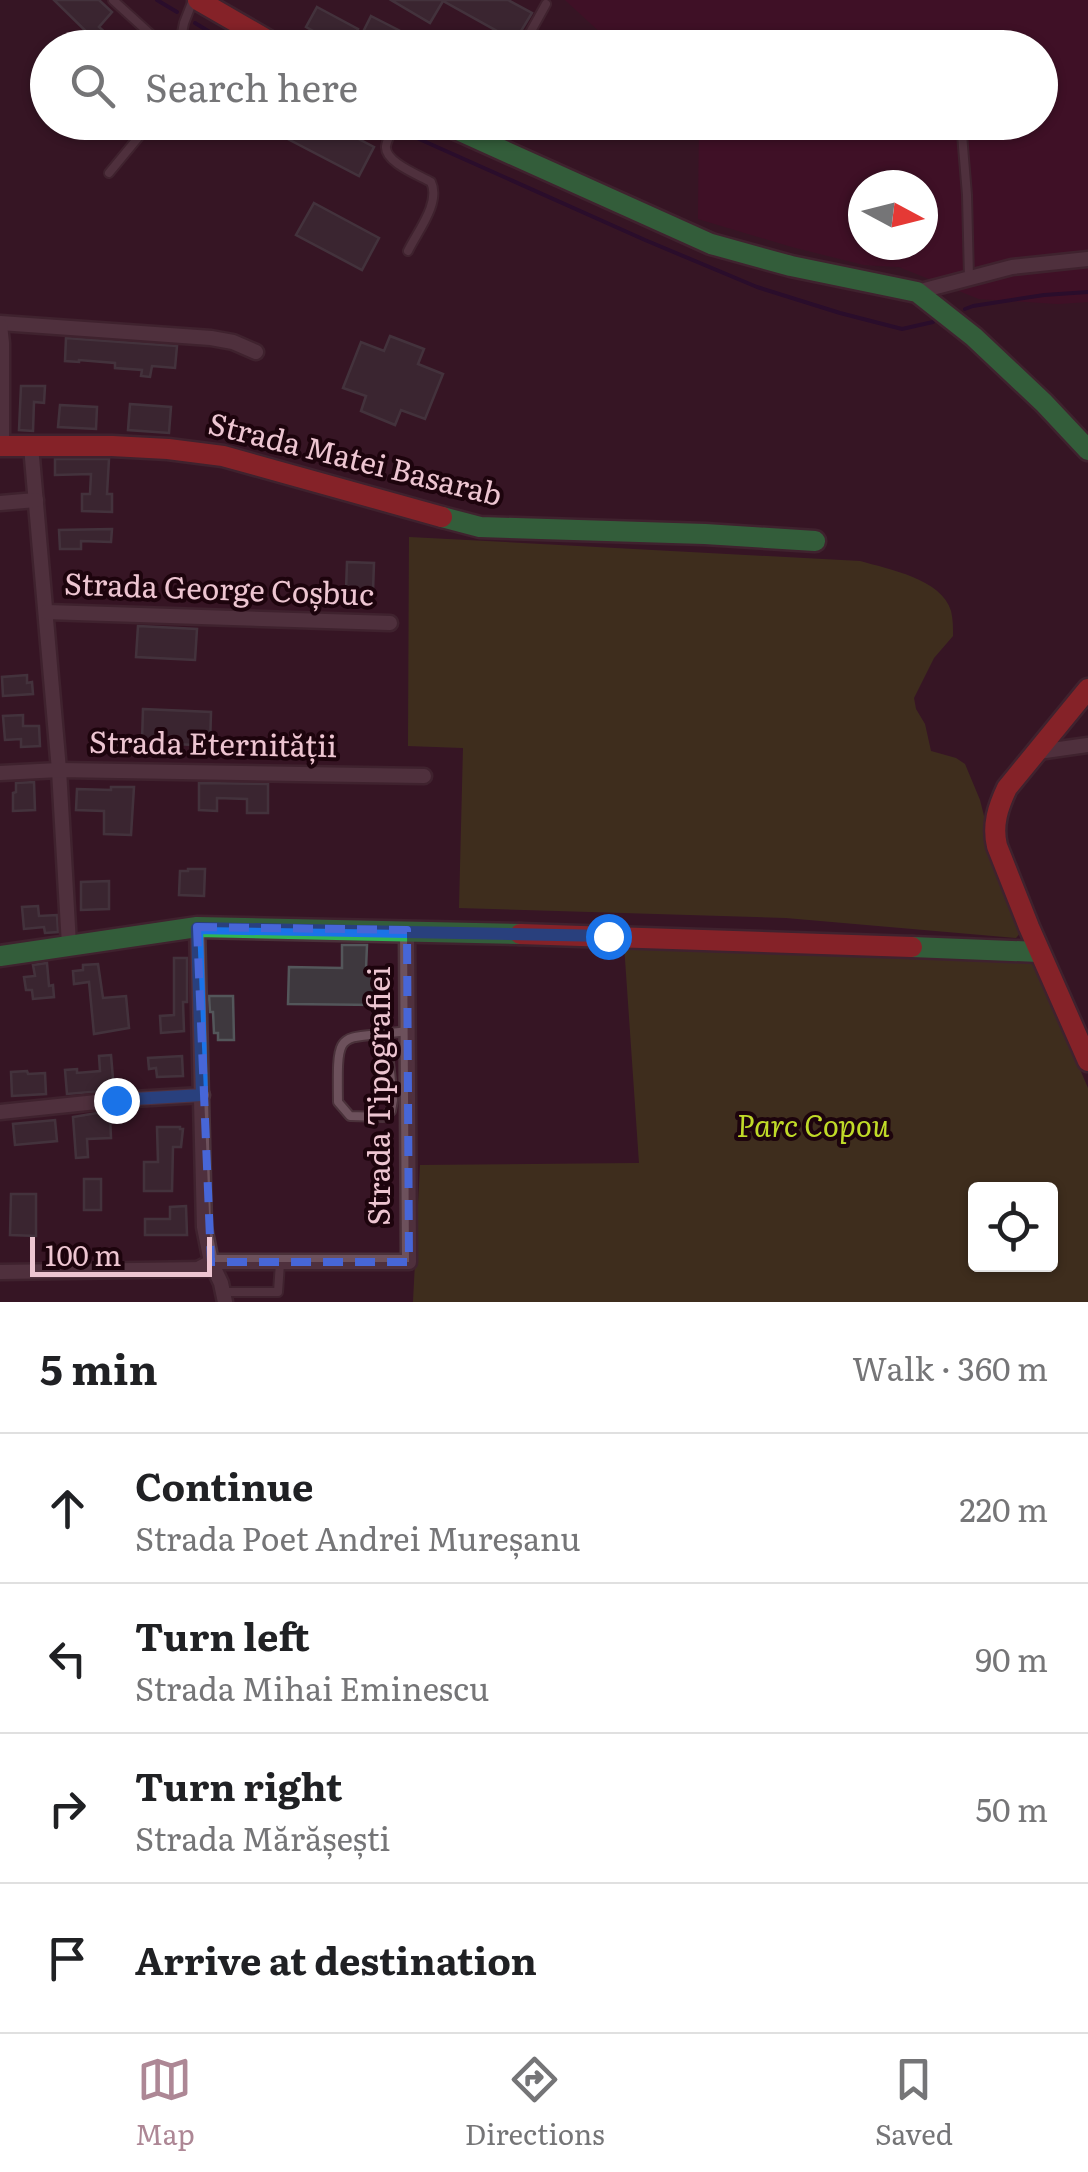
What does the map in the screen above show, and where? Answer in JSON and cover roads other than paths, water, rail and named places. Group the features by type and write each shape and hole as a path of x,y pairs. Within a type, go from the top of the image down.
{"street":[{"path":"195,0 249,30"},
{"path":"483,140 711,244 777,263 917,292 1033,264 1088,259"},
{"path":"917,292 1044,402 1088,450"},
{"path":"1,446 0,324 211,338 256,352"},
{"name":"Strada Matei Basarab","path":"1,446 117,446 223,456 480,528 705,534 815,542"},
{"path":"31,446 70,945"},
{"path":"0,503 36,500"},
{"name":"Strada George Coșbuc","path":"46,612 390,622"},
{"path":"1088,689 1008,788 1000,803 994,832 1040,952 1082,1032 1088,1061"},
{"path":"1038,752 1088,745"},
{"name":"Strada Eternității","path":"0,774 59,770 424,776"},
{"path":"0,956 197,928 407,930 1040,952"},
{"path":"197,928 204,1228 209,1267 224,1297"},
{"name":"Strada Tipografiei","path":"280,1263 409,1262 407,930"},
{"path":"0,1112 202,1095"},
{"path":"0,1272 280,1263"}],"lane":[{"path":"112,0 146,30"},
{"path":"183,30 195,0"},
{"path":"533,30 546,4"},
{"path":"109,174 136,140"},
{"path":"388,140 386,154 393,162 434,187 434,200 408,252"},
{"path":"962,140 969,279"},
{"path":"386,1034 391,1111 383,1117 350,1116 338,1102 342,1042 352,1036 406,1032"},
{"path":"224,1297 278,1292 280,1263"}],"waterway":[{"path":"157,0 177,12"},
{"path":"195,23 206,30"},
{"path":"421,140 757,287 902,329 933,322"},
{"path":"965,309 1044,295 1088,292"}],"park label":[{"name":"Parc Copou","path":"813,1127"}]}
